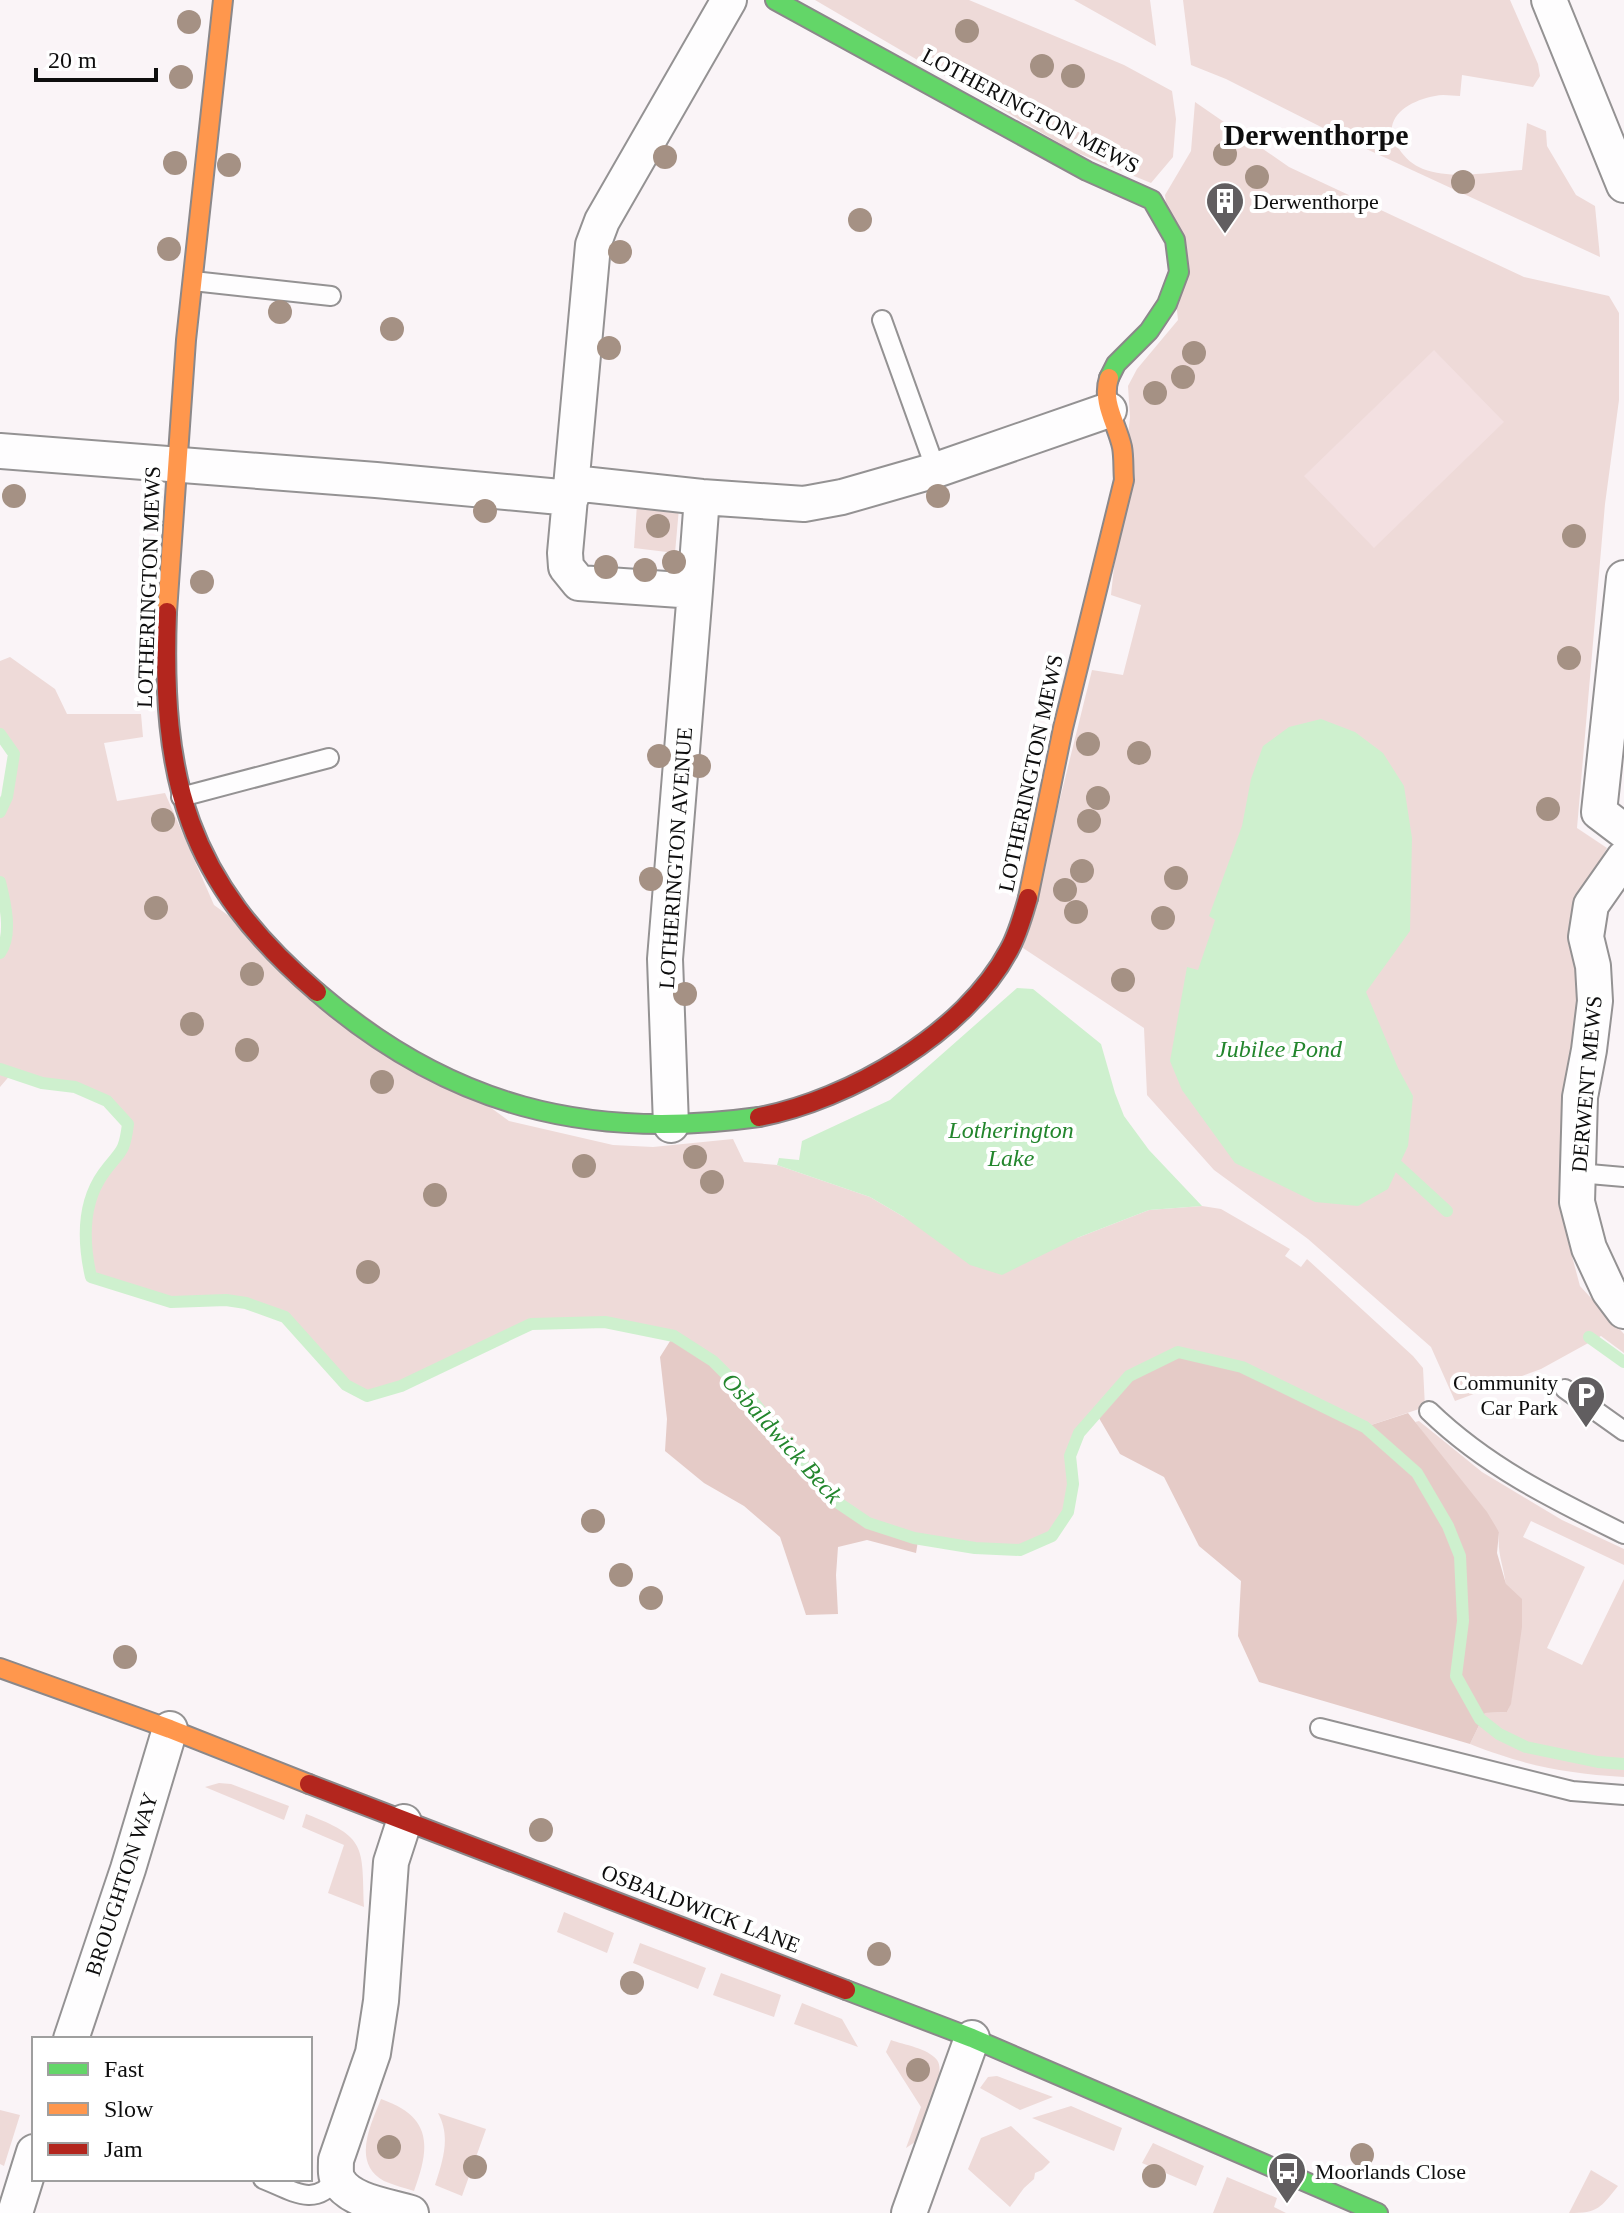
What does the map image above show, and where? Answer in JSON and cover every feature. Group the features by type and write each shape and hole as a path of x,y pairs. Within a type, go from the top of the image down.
{"street":[{"name":"LOTHERINGTON MEWS","path":"223,0 175,465 166,653 168,724 181,797 208,869 235,910 288,965 343,1016 414,1061 492,1098 578,1120 671,1125 745,1119 799,1107 869,1078 929,1038 970,1004 1011,948 1030,894 1044,836 1058,749 1124,480 1122,448 1109,410 1106,386 1110,374 1149,331 1167,304 1179,272 1175,240 1152,200 1087,171 775,0"},
{"path":"695,591 579,583 566,567 565,553 593,245 602,221 729,0"},
{"path":"1549,0 1624,185"},
{"path":"0,451 376,480 804,504 842,497 936,470 1109,410"},
{"name":"LOTHERINGTON AVENUE","path":"671,1125 665,959 702,497"},
{"path":"1624,578 1599,812 1624,831"},
{"name":"DERWENT MEWS","path":"1624,858 1591,905 1586,937 1593,966 1595,1001 1580,1097 1577,1202 1589,1248 1609,1291 1624,1311"},
{"name":"OSBALDWICK LANE","path":"0,1668 170,1729 404,1822 972,2038 1355,2209"},
{"name":"BROUGHTON WAY","path":"72,2037 128,1869 170,1729"},
{"path":"404,1822 391,1862 381,2001 373,2053 339,2146 336,2178 354,2195 411,2213"},
{"path":"909,2213 972,2038"},
{"path":"15,2213 32,2158"}],"lane":[{"path":"193,281 331,296"},
{"path":"882,320 936,470"},
{"path":"181,797 329,758"},
{"path":"1578,1173 1624,1177"},
{"path":"1565,1389 1624,1431"},
{"path":"1429,1411 1477,1451 1524,1484 1624,1534"},
{"path":"1320,1728 1572,1791 1624,1795"},
{"path":"266,2181 304,2205 330,2188 336,2178"}],"shaded area":[{"path":"815,0 969,0 1124,65 1172,91 1176,119 1173,157 1151,183 1073,151"},
{"path":"1074,0 1150,0 1156,46"},
{"path":"1183,0 1510,0 1538,64 1540,76 1533,87 1462,75 1460,96 1441,95 1406,107 1394,121 1393,139 1404,155 1419,167 1447,174 1472,174 1522,170 1527,123 1546,131 1547,146 1576,195 1595,206 1600,257 1191,65"},
{"path":"1195,102 1289,167 1524,277 1609,296 1619,313 1619,400 1605,504 1577,828 1607,848 1574,908 1569,932 1583,977 1567,1183 1569,1245 1580,1286 1624,1334 1624,1353 1601,1336 1541,1369 1455,1401 1431,1347 1308,1239 1214,1170 1147,1095 1144,1028 1023,948 1092,670 1123,675 1141,605 1111,595 1130,417 1128,386 1137,369 1178,320 1165,195 1191,151"},
{"path":"1434,350 1504,422 1374,548 1304,476"},
{"path":"637,504 679,508 675,553 634,548"},
{"path":"10,657 55,689 67,714 141,714 143,737 104,743 117,801 165,793 214,905 509,1121 613,1145 653,1147 733,1139 744,1162 777,1165 870,1197 904,1217 1077,1238 1149,1210 1202,1206 1221,1209 1290,1249 1285,1256 1301,1267 1307,1259 1413,1356 1423,1368 1425,1407 1365,1427 1242,1367 1129,1376 1079,1433 1070,1456 1073,1484 1068,1512 1052,1536 1020,1550 975,1548 914,1538 868,1523 828,1496 752,1400 713,1361 674,1336 605,1322 531,1324 401,1386 367,1396 346,1385 285,1317 246,1303 226,1300 171,1302 91,1277 86,1224 91,1198 103,1174 123,1148 128,1124 107,1101 76,1087 42,1083 12,1073 0,1087 0,953 6,944 5,902 0,882 0,812 7,797 14,754 0,734 0,661"},
{"path":"672,1338 710,1362 749,1401 826,1496 868,1525 918,1541 916,1553 867,1540 838,1547 838,1614 806,1615 780,1537 744,1506 704,1483 665,1451 667,1419 660,1357"},
{"path":"1178,1352 1242,1367 1365,1427 1408,1413 1487,1512 1499,1532 1497,1553 1506,1584 1522,1599 1522,1627 1511,1704 1507,1712 1485,1713 1470,1744 1259,1682 1238,1636 1241,1581 1199,1546 1164,1477 1120,1454 1096,1413 1129,1376"},
{"path":"1419,1421 1482,1472 1562,1520 1624,1549 1624,1565 1531,1521 1523,1537 1585,1567 1547,1648 1582,1665 1624,1579 1624,1777 1546,1767 1470,1744 1485,1713 1507,1712 1511,1702 1511,1633 1499,1532 1415,1422"},
{"path":"231,1784 289,1806 284,1820 205,1787"},
{"path":"306,1814 341,1830 357,1846 363,1870 364,1907 328,1893 344,1845 302,1827"},
{"path":"564,1912 614,1933 607,1953 557,1932"},
{"path":"640,1943 706,1968 698,1989 633,1963"},
{"path":"721,1973 781,1995 774,2017 713,1995"},
{"path":"802,2003 842,2019 858,2047 794,2024"},
{"path":"891,2040 928,2053 937,2060 939,2067 927,2113 915,2142 906,2148 921,2107 886,2052"},
{"path":"997,2076 1053,2097 1020,2110 980,2088 988,2077"},
{"path":"381,2099 410,2115 419,2124 423,2135 423,2161 414,2191 384,2181 368,2164 366,2143"},
{"path":"1071,2106 1122,2128 1114,2151 1032,2118"},
{"path":"0,2110 20,2115 4,2166 0,2164"},
{"path":"438,2113 486,2129 462,2196 435,2185 445,2140"},
{"path":"1011,2126 1050,2162 1035,2173 1034,2179 1010,2207 968,2169 981,2138"},
{"path":"1153,2143 1204,2166 1196,2186 1142,2163"},
{"path":"1591,2170 1618,2186 1598,2208 1569,2213"},
{"path":"1227,2177 1277,2198 1274,2207 1286,2213 1213,2213"}],"water":[{"name":"Jubilee Pond","path":"1321,719 1355,732 1383,753 1404,786 1412,838 1410,931 1366,992 1413,1096 1408,1146 1388,1189 1358,1206 1315,1202 1235,1163 1182,1090 1170,1061 1187,967 1198,970 1215,920 1209,916 1242,826 1251,779 1263,746 1289,727"},
{"name":"Lotherington Lake","path":"1017,988 1033,989 1101,1044 1124,1116 1149,1150 1202,1206 1149,1210 1077,1238 1002,1275 970,1265 904,1217 870,1197 777,1165 779,1158 799,1160 802,1141 890,1100"}],"waterway":[{"name":"Osbaldwick Beck","path":"0,734 14,754 7,797 0,812"},
{"name":"Osbaldwick Beck","path":"0,882 7,928 0,953"},
{"name":"Osbaldwick Beck","path":"0,1069 42,1083 75,1087 107,1101 128,1124 123,1148 103,1174 91,1198 86,1224 91,1277 171,1302 226,1300 246,1303 285,1317 346,1385 367,1396 401,1386 531,1324 605,1322 674,1336 713,1361 752,1400 828,1496 868,1523 914,1538 975,1548 1020,1550 1052,1536 1068,1512 1073,1484 1070,1456 1079,1433 1129,1376 1178,1352 1242,1367 1365,1427 1417,1473 1448,1526 1460,1556 1463,1621 1456,1676 1480,1719 1499,1734 1526,1747 1598,1762 1624,1764"},
{"path":"1398,1166 1447,1211"},
{"path":"1589,1337 1624,1362"}],"traffic: fast":[{"path":"775,0 1087,171 1152,200 1175,240 1179,272 1167,304 1149,331 1116,364 1109,378"},
{"path":"317,992 367,1031 418,1063 470,1088 523,1106 578,1118 636,1124 696,1123 759,1117"},
{"path":"846,1990 972,2038 1378,2213"}],"traffic: slow":[{"path":"167,612 186,340 223,0"},
{"path":"1028,898 1063,728 1124,480 1122,447 1107,396 1109,378"},
{"path":"0,1668 170,1729 309,1784"}],"traffic: jam":[{"path":"167,612 169,726 177,776 191,823 210,867 237,909 273,950 317,992"},
{"path":"759,1117 794,1108 866,1079 934,1035 964,1009 989,980 1012,944 1028,898"},
{"path":"309,1784 846,1990"}],"place":[{"name":"Derwenthorpe","path":"1225,235"},
{"name":"Community Car Park","path":"1586,1429"},
{"name":"Moorlands Close","path":"1287,2205"}],"district":[{"name":"Derwenthorpe","path":"1316,135"}]}
